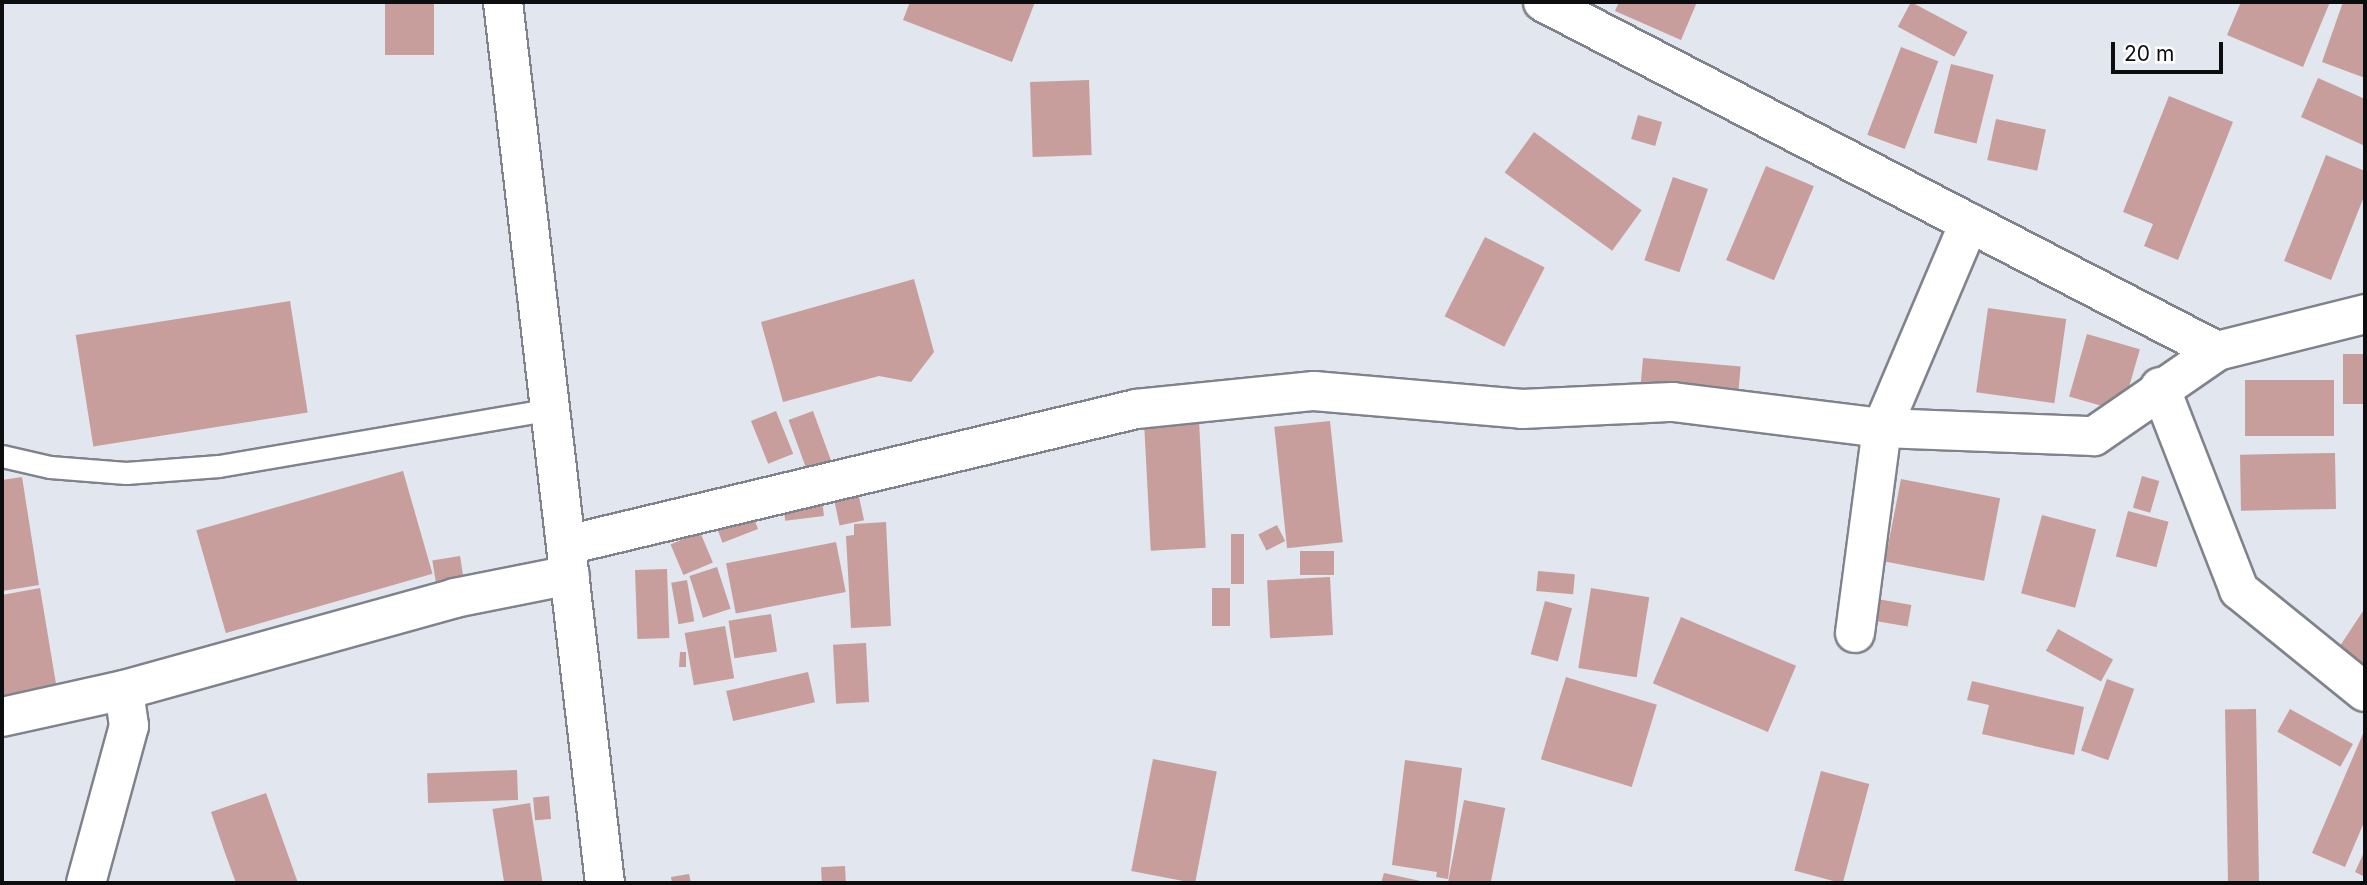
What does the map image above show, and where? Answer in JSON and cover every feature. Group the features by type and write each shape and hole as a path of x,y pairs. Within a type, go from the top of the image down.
{"street":[{"path":"503,2 605,883"},
{"path":"1543,2 2217,351"},
{"path":"1854,633 1882,428 1969,223"},
{"path":"2,717 124,690 455,598 568,560 1136,408 1314,391 1522,408 1673,402 1882,428 2094,436 2160,387 2217,351 2365,314"},
{"path":"2160,387 2239,590 2365,692"},
{"path":"86,883 129,726 124,690"}],"lane":[{"path":"2,456 50,467 126,472 219,466 551,408"}],"building":[{"path":"385,2 434,2 434,55 385,55"},
{"path":"910,2 1035,2 1012,62 903,20"},
{"path":"1619,2 1697,2 1681,40 1615,11"},
{"path":"1911,2 1968,32 1954,57 1898,27"},
{"path":"2241,2 2330,2 2303,67 2227,35"},
{"path":"2343,2 2365,2 2365,78 2322,62"},
{"path":"1901,47 1938,61 1905,149 1867,135"},
{"path":"1951,64 1994,75 1977,144 1934,133"},
{"path":"2318,78 2365,99 2365,146 2301,117"},
{"path":"1089,80 1092,155 1033,157 1030,82"},
{"path":"2169,96 2233,122 2178,260 2144,246 2153,224 2123,212"},
{"path":"1638,115 1662,122 1655,146 1631,139"},
{"path":"1996,119 2046,130 2037,171 1987,160"},
{"path":"1534,132 1642,210 1612,251 1505,172"},
{"path":"2326,155 2365,171 2365,194 2331,280 2284,261"},
{"path":"1766,166 1814,186 1774,280 1726,260"},
{"path":"1673,177 1708,189 1679,272 1644,260"},
{"path":"1485,237 1545,267 1504,347 1445,316"},
{"path":"914,279 934,352 911,382 879,376 783,402 761,322"},
{"path":"290,301 308,413 93,447 76,335"},
{"path":"1988,308 2066,319 2054,403 1976,392"},
{"path":"2087,334 2140,349 2122,412 2069,396"},
{"path":"2343,354 2365,354 2365,404 2343,404"},
{"path":"1643,358 1741,367 1738,400 1640,392"},
{"path":"2245,380 2334,380 2334,436 2245,436"},
{"path":"776,411 793,454 768,464 751,421"},
{"path":"813,411 833,466 808,474 789,420"},
{"path":"1199,420 1206,548 1151,551 1144,423"},
{"path":"1330,421 1343,542 1287,548 1274,427"},
{"path":"2335,453 2336,509 2241,511 2240,455"},
{"path":"403,471 432,574 226,633 196,530"},
{"path":"2142,476 2159,481 2150,513 2133,508"},
{"path":"22,477 39,585 2,591 2,480"},
{"path":"1901,479 2000,498 1984,581 1885,561"},
{"path":"858,492 864,520 840,526 834,497"},
{"path":"822,500 824,516 785,521 783,505"},
{"path":"2128,511 2169,522 2156,567 2116,556"},
{"path":"2042,515 2096,529 2075,608 2021,593"},
{"path":"753,516 758,529 723,543 718,530"},
{"path":"886,522 891,626 851,628 846,536 854,535 854,524"},
{"path":"1277,525 1285,541 1266,551 1258,535"},
{"path":"700,532 713,562 683,575 671,545"},
{"path":"1231,534 1244,534 1244,584 1231,584"},
{"path":"836,542 846,592 736,613 726,563"},
{"path":"1300,551 1334,551 1334,575 1300,575"},
{"path":"460,556 464,582 436,586 432,560"},
{"path":"717,567 731,609 703,618 689,576"},
{"path":"667,569 669,638 637,639 635,570"},
{"path":"1538,571 1575,574 1573,594 1536,591"},
{"path":"1330,577 1333,635 1270,638 1267,580"},
{"path":"687,580 694,621 679,624 671,583"},
{"path":"40,588 57,690 2,700 2,595"},
{"path":"1212,588 1230,588 1230,626 1212,626"},
{"path":"1591,588 1649,597 1637,677 1578,668"},
{"path":"1872,598 1911,605 1908,627 1868,620"},
{"path":"1545,601 1572,608 1558,661 1531,654"},
{"path":"2365,608 2365,668 2338,649"},
{"path":"771,614 777,652 734,658 729,621"},
{"path":"1681,617 1796,666 1768,732 1653,683"},
{"path":"725,626 734,678 694,685 685,633"},
{"path":"2058,629 2113,660 2101,681 2046,651"},
{"path":"866,643 869,702 836,704 833,645"},
{"path":"680,652 686,652 686,667 679,667"},
{"path":"808,672 815,702 733,721 726,691"},
{"path":"1566,677 1657,705 1632,787 1541,759"},
{"path":"2107,679 2134,689 2108,760 2081,750"},
{"path":"1972,681 2084,707 2074,755 1982,734 1989,705 1967,700"},
{"path":"2256,709 2259,882 2228,883 2225,710"},
{"path":"2290,709 2353,744 2340,767 2277,732"},
{"path":"2365,729 2365,820 2345,867 2312,853"},
{"path":"1153,759 1217,771 1195,883 1131,871"},
{"path":"1405,760 1462,768 1448,879 1436,877 1437,872 1392,865"},
{"path":"517,770 518,800 428,803 427,773"},
{"path":"1821,771 1869,784 1843,883 1794,870"},
{"path":"266,793 298,883 236,883 225,853 211,812"},
{"path":"549,796 551,819 535,820 533,797"},
{"path":"1464,800 1505,808 1491,883 1448,881"},
{"path":"530,803 543,883 504,883 492,809"},
{"path":"2365,850 2365,877 2355,872"},
{"path":"845,866 846,883 822,883 821,867"},
{"path":"1384,873 1425,882 1425,883 1381,883"},
{"path":"689,874 691,883 672,883 671,877"}]}
